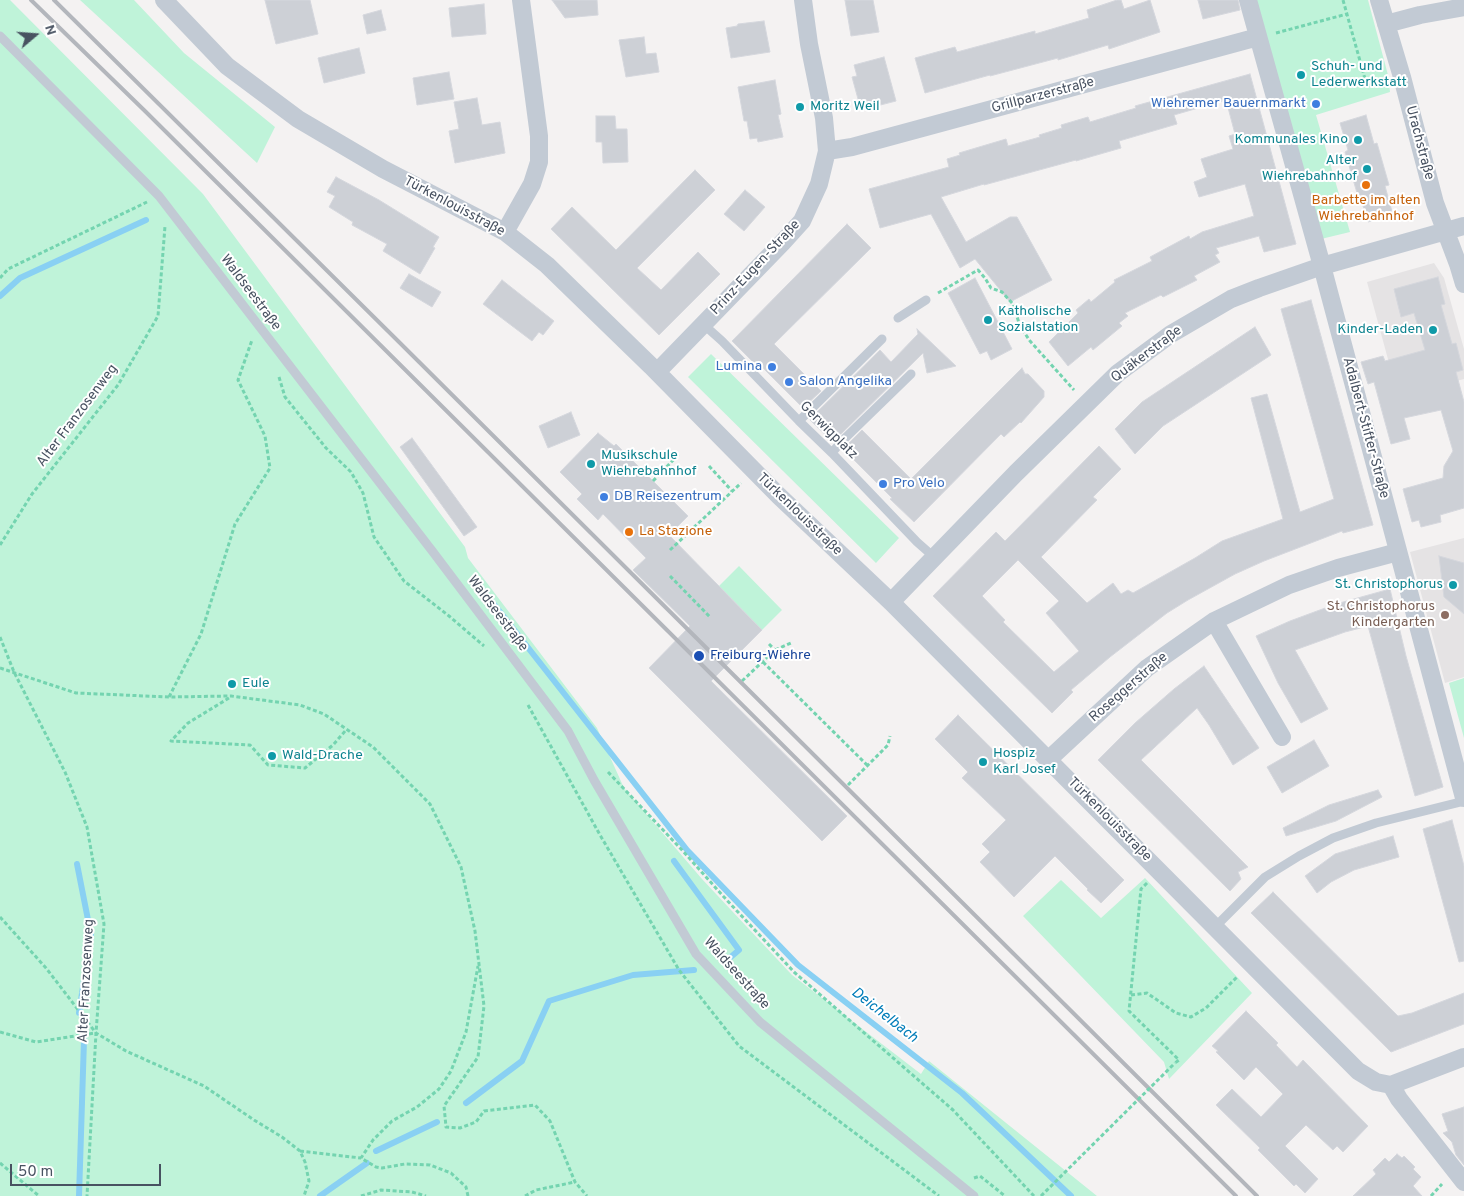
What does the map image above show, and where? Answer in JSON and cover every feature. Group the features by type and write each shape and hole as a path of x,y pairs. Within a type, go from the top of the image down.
{"street":[{"name":"Türkenlouisstraße","path":"164,0 227,66 298,119 383,169 505,232 547,265 657,372 754,471 891,602 1358,1071 1376,1082 1390,1085"},
{"path":"505,232 532,184 539,162 539,136 521,0"},
{"name":"Prinz-Eugen-Straße","path":"657,372 802,220 819,184 827,151 824,118 809,44 803,0"},
{"name":"Adalbert-Stifter-Straße","path":"1248,0 1322,266 1464,799"},
{"name":"Urachstraße","path":"1379,0 1402,77 1435,203 1464,284"},
{"path":"1386,24 1420,15 1444,5 1464,7"},
{"name":"Grillparzerstraße","path":"827,151 852,147 1258,37"},
{"name":"Quäkerstraße","path":"891,602 1016,473 1118,373 1172,334 1231,299 1258,288 1322,266 1464,226"},
{"name":"Roseggerstraße","path":"1048,760 1147,668 1214,621 1289,586 1338,568 1398,552"},
{"path":"1214,621 1282,737"},
{"path":"1464,1057 1390,1085 1464,1182"}],"lane":[{"name":"Waldseestraße","path":"0,36 159,196 433,552 568,731 594,780 696,954 760,1022 974,1196"},
{"path":"898,318 926,300"},
{"name":"Gerwigplatz","path":"703,324 722,341 799,422 934,557"},
{"path":"799,422 882,339"},
{"path":"832,453 911,374"},
{"path":"1216,927 1265,877 1333,838 1376,823 1464,799"}],"path":[{"path":"1343,0 1367,86 1402,77"},
{"path":"1258,37 1347,14"},
{"path":"0,278 8,269 159,196"},
{"name":"Alter Franzosenweg","path":"0,545 32,494 118,385 158,316 166,206"},
{"path":"926,300 978,270 991,288 1002,292 1012,304 1020,326 1030,341 1087,404"},
{"path":"169,697 201,634 235,524 270,468 266,436 238,380 258,325"},
{"path":"277,371 285,397 326,448 351,472 363,493 374,537 404,581 484,646"},
{"path":"653,481 679,454"},
{"path":"709,466 716,470 732,491"},
{"path":"670,550 754,471"},
{"path":"670,576 710,617"},
{"name":"Alter Franzosenweg","path":"0,637 14,672 65,772 87,827 104,924 87,1196"},
{"path":"742,681 774,650 793,642"},
{"path":"769,644 774,650"},
{"path":"763,662 867,765"},
{"path":"0,668 76,693 169,697 231,696 300,705 324,714 373,747 430,804 460,867 475,931 484,1006 478,1057 444,1106 446,1127 460,1128 476,1122 484,1111 535,1105 550,1121 575,1182 587,1196"},
{"path":"231,696 188,722 172,741 250,745 268,764 305,768 333,745 346,730"},
{"path":"524,700 530,707 600,835 679,970 740,1046 939,1196"},
{"path":"848,784 888,745 890,736"},
{"path":"602,766 794,972 953,1110 1034,1196"},
{"path":"1041,1196 1179,1060 1129,1011 1141,889 1160,871"},
{"path":"0,917 46,968 96,1033 126,1051 204,1086 282,1137 300,1151 305,1162 309,1181 304,1196"},
{"path":"362,1158 373,1140 392,1120 417,1106 439,1089 451,1071 466,1032 478,963"},
{"path":"1131,995 1147,993 1176,1013 1191,1017 1206,1008 1251,963"},
{"path":"0,1032 36,1042 96,1033"},
{"path":"300,1151 362,1158 376,1167 382,1168 405,1164 430,1165 452,1173 466,1187 468,1196"},
{"path":"0,1163 39,1196"},
{"path":"525,1196 536,1190 575,1182"},
{"path":"360,1196 381,1190 412,1192 426,1196"}],"shaded area":[{"path":"1434,263 1444,278 1464,349 1464,379 1398,396 1367,282"},
{"name":"St. Christophorus Kindergarten","path":"1464,538 1464,677 1445,683 1410,552"}],"green space":[{"path":"0,0 10,0 203,194 465,547 468,558 597,728 624,788 702,879 792,975 921,1074 929,1061 1097,1196 0,1196"},
{"path":"80,0 134,0 184,53 275,127 257,163"},
{"path":"1253,0 1368,0 1388,75 1390,92 1316,115 1350,232 1321,239"},
{"path":"711,354 899,538 876,563 688,377"},
{"path":"739,566 782,610 762,630 719,586"},
{"path":"1464,678 1464,738 1449,683"},
{"path":"1145,878 1252,993 1169,1079 1164,1062 1023,916 1061,880 1101,918"}],"building":[{"path":"265,0 310,0 318,34 276,44"},
{"path":"552,0 597,0 598,15 565,18"},
{"path":"845,0 873,0 879,32 851,36"},
{"path":"1121,0 1124,9 1150,0 1160,32 1109,49 1108,45 1058,60 1058,58 925,93 915,58 955,47 957,52 1035,31 1035,34 1089,18 1087,10"},
{"path":"1198,0 1238,0 1240,10 1203,19"},
{"path":"484,4 486,34 452,37 449,8"},
{"path":"381,10 386,30 367,34 363,15"},
{"path":"764,21 770,52 731,58 726,28 737,26 738,24"},
{"path":"644,37 646,54 656,53 659,72 626,77 619,40"},
{"path":"359,48 365,73 324,83 318,58"},
{"path":"884,57 896,101 861,110 852,77 857,76 854,65"},
{"path":"449,72 454,99 417,105 413,78"},
{"path":"1250,74 1296,244 1264,252 1259,236 1216,248 1219,253 1215,255 1220,262 1194,276 1197,280 1125,313 1128,316 1119,323 1122,326 1093,350 1091,347 1068,366 1049,342 1078,313 1076,310 1089,299 1091,302 1115,282 1114,280 1152,261 1150,257 1189,236 1190,239 1202,232 1254,216 1245,184 1199,197 1194,182 1207,177 1201,159 1233,149 1229,136 1235,134 1226,100 1174,115 1177,124 1119,141 1121,148 941,197 966,242 1010,217 1017,217 1052,280 1010,302 975,259 960,268 931,214 880,228 869,189 949,167 947,159 960,155 959,153 1006,139 1008,146 1040,137 1039,135 1062,128 1061,125 1088,117 1090,122 1136,108 1135,106"},
{"path":"775,80 781,114 778,115 783,137 758,142 757,138 750,139 747,121 744,121 738,87"},
{"path":"477,98 482,125 500,122 505,153 455,163 449,131 459,129 454,102"},
{"name":"Alter Wiehrebahnhof","path":"1366,115 1374,144 1377,143 1389,185 1385,186 1393,215 1368,222 1345,152 1348,150 1340,123"},
{"path":"596,116 615,116 616,129 627,129 628,162 603,163 602,142 596,142"},
{"path":"695,170 715,190 637,268 661,290 698,252 720,274 659,335 551,229 572,207 616,250"},
{"path":"336,177 379,200 439,237 420,274 383,251 387,244 352,225 353,222 329,207 335,196 327,192"},
{"path":"745,190 765,207 744,231 724,214"},
{"path":"847,224 871,248 774,344 821,391 803,408 757,362 755,364 732,341"},
{"path":"409,274 441,292 432,307 400,288"},
{"path":"1438,277 1445,304 1441,305 1452,344 1456,343 1463,370 1456,372 1464,402 1464,508 1440,515 1441,522 1421,527 1419,520 1412,522 1403,489 1443,478 1444,466 1453,451 1441,410 1404,418 1410,439 1391,444 1374,382 1368,384 1361,362 1383,356 1385,361 1425,350 1414,313 1401,317 1394,289"},
{"name":"Katholische Sozialstation","path":"975,278 1012,349 991,360 987,351 980,354 948,293"},
{"path":"502,280 554,321 543,335 539,332 532,341 483,304"},
{"path":"1311,300 1373,525 1343,533 1342,531 1264,561 1235,574 1188,600 1167,613 1110,657 1071,690 1073,692 1052,713 933,596 996,532 1005,541 1099,446 1121,469 1093,497 1097,500 1041,557 1087,603 1113,583 1121,594 1128,590 1133,593 1222,541 1283,519 1251,398 1267,394 1300,512 1334,499 1281,309","holes":["1018,560 1059,601 1046,613 1079,651 1054,672 1003,622 1005,620 982,596"]},
{"path":"1255,327 1271,355 1163,426 1135,454 1115,429 1142,402"},
{"path":"917,329 956,366 927,373 923,353 833,442 810,420 812,417 880,350 891,362 918,334"},
{"path":"1022,368 1025,374 1028,374 1044,391 1044,397 1021,423 1004,437 1001,434 914,522 843,449 862,430 911,479"},
{"path":"571,412 580,435 548,448 539,426"},
{"path":"598,433 614,446 616,444 688,516 669,535 762,630 711,681 847,816 822,841 649,668 690,626 633,570 646,558 603,514 598,520 577,499 582,494 560,472"},
{"path":"412,438 477,527 464,536 400,447"},
{"name":"St. Christophorus","path":"1439,556 1464,563 1464,614 1444,597"},
{"path":"1390,589 1406,656 1443,787 1415,796 1368,626 1295,650 1328,709 1301,723 1278,683 1256,636 1336,604"},
{"path":"1204,666 1259,748 1233,765 1197,708 1141,760 1248,867 1238,872 1241,879 1230,891 1098,760 1135,723"},
{"path":"958,715 1124,880 1101,903 1055,856 1014,897 980,862 990,852 982,844 1006,820 962,778 968,772 935,739"},
{"path":"1314,740 1329,766 1282,793 1267,767"},
{"path":"1378,790 1382,797 1336,821 1286,836 1283,828 1329,805"},
{"path":"1452,820 1464,866 1464,961 1459,962 1423,829"},
{"path":"1393,836 1399,857 1354,870 1331,882 1317,893 1305,876 1335,854"},
{"path":"1273,892 1398,1016 1412,1013 1464,993 1464,1024 1391,1052 1251,913"},
{"path":"1246,1011 1278,1043 1276,1045 1297,1067 1303,1060 1368,1126 1343,1152 1337,1146 1333,1150 1306,1125 1285,1146 1318,1179 1305,1193 1296,1184 1294,1186 1258,1150 1260,1148 1216,1105 1232,1089 1261,1117 1283,1094 1256,1067 1244,1080 1212,1046"},
{"path":"1464,1107 1464,1165 1456,1155 1452,1142 1443,1133 1448,1131 1442,1114"},
{"path":"1397,1154 1402,1158 1404,1156 1415,1167 1413,1169 1421,1177 1413,1186 1422,1196 1353,1196 1376,1174 1373,1170 1385,1158 1389,1162"}],"waterway":[{"path":"0,296 20,278 146,220"},
{"name":"Deichelbach","path":"478,584 687,850 798,965 962,1093 1071,1196"},
{"path":"674,861 739,950 726,961"},
{"path":"77,864 91,935 79,1013"},
{"path":"466,1103 522,1061 549,1001 633,975 694,970"},
{"path":"79,1196 84,1040"},
{"path":"376,1151 437,1122"},
{"path":"320,1196 367,1163"}],"railway":[{"path":"31,0 146,112 1236,1196"},
{"path":"54,0 1257,1196"}],"place":[{"name":"Schuh- und Lederwerkstatt","path":"1301,75"},
{"name":"Wiehremer Bauernmarkt","path":"1316,104"},
{"name":"Moritz Weil","path":"800,107"},
{"name":"Kommunales Kino","path":"1358,140"},
{"name":"Alter Wiehrebahnhof","path":"1367,169"},
{"name":"Barbette im alten Wiehrebahnhof","path":"1366,185"},
{"name":"Katholische Sozialstation","path":"988,320"},
{"name":"Kinder-Laden","path":"1433,330"},
{"name":"Lumina","path":"772,367"},
{"name":"Salon Angelika","path":"789,382"},
{"name":"Musikschule Wiehrebahnhof","path":"591,464"},
{"name":"Pro Velo","path":"883,484"},
{"name":"DB Reisezentrum","path":"604,497"},
{"name":"La Stazione","path":"629,532"},
{"name":"St. Christophorus","path":"1453,585"},
{"name":"St. Christophorus Kindergarten","path":"1445,615"},
{"name":"Freiburg-Wiehre","path":"699,656"},
{"name":"Eule","path":"232,684"},
{"name":"Wald-Drache","path":"272,756"},
{"name":"Hospiz Karl Josef","path":"983,762"}]}
